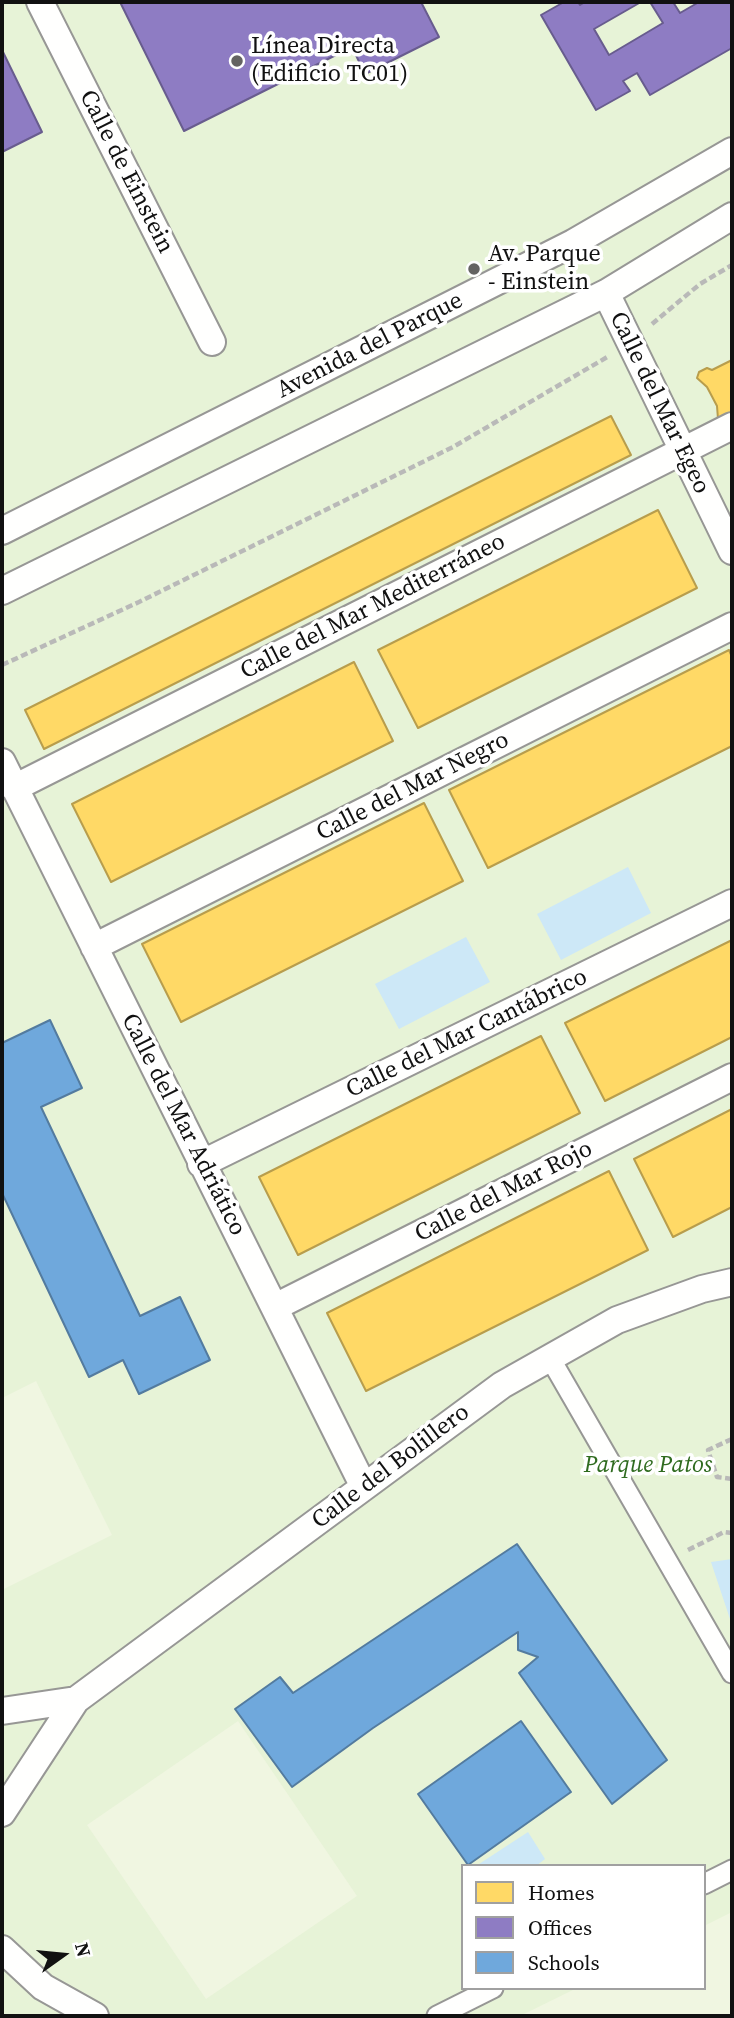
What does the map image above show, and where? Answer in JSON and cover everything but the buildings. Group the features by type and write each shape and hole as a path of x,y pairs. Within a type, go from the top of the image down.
{"street":[{"name":"Calle de Einstein","path":"40,2 212,342"},
{"name":"Avenida del Parque","path":"2,531 573,243 732,151"},
{"path":"2,591 606,293 732,216"},
{"name":"Calle del Mar Egeo","path":"606,293 732,551"},
{"name":"Calle del Mar Mediterráneo","path":"14,788 732,426"},
{"name":"Calle del Mar Negro","path":"94,947 732,626"},
{"name":"Calle del Mar Adriático","path":"2,762 364,1487"},
{"name":"Calle del Mar Cantábrico","path":"201,1164 732,903"},
{"name":"Calle del Mar Rojo","path":"275,1307 732,1077"},
{"name":"Calle del Bolillero","path":"76,1700 502,1385 617,1320 702,1289 732,1282"},
{"path":"550,1358 732,1673"},
{"path":"2,1711 76,1700"},
{"path":"2,1813 76,1700"},
{"path":"706,1883 732,1870"},
{"path":"2,1949 43,1987 95,2016"},
{"path":"436,2016 489,1990"}],"path":[{"path":"2,665 139,602 453,447 629,344 700,284 732,265"},
{"path":"732,1439 708,1450 717,1477 732,1479"},
{"path":"667,1560 724,1532 732,1533"}],"green space":[{"name":"Parque Patos","path":"2,2 732,2 732,2016 2,2016"},
{"path":"36,1381 112,1535 2,1590 2,1398"},
{"path":"238,1721 357,1896 206,1999 87,1825"},
{"path":"732,1912 732,2016 520,2016 573,1990 706,1990 706,1925"}],"water":[{"path":"628,867 651,913 561,960 537,914"},
{"path":"466,937 490,982 399,1029 375,984"},
{"path":"732,1559 732,1625 711,1562"},
{"path":"528,1832 545,1859 539,1864 479,1864"}],"place":[{"name":"Línea Directa (Edificio TC01)","path":"237,61"},
{"name":"Av. Parque - Einstein","path":"474,269"}]}
